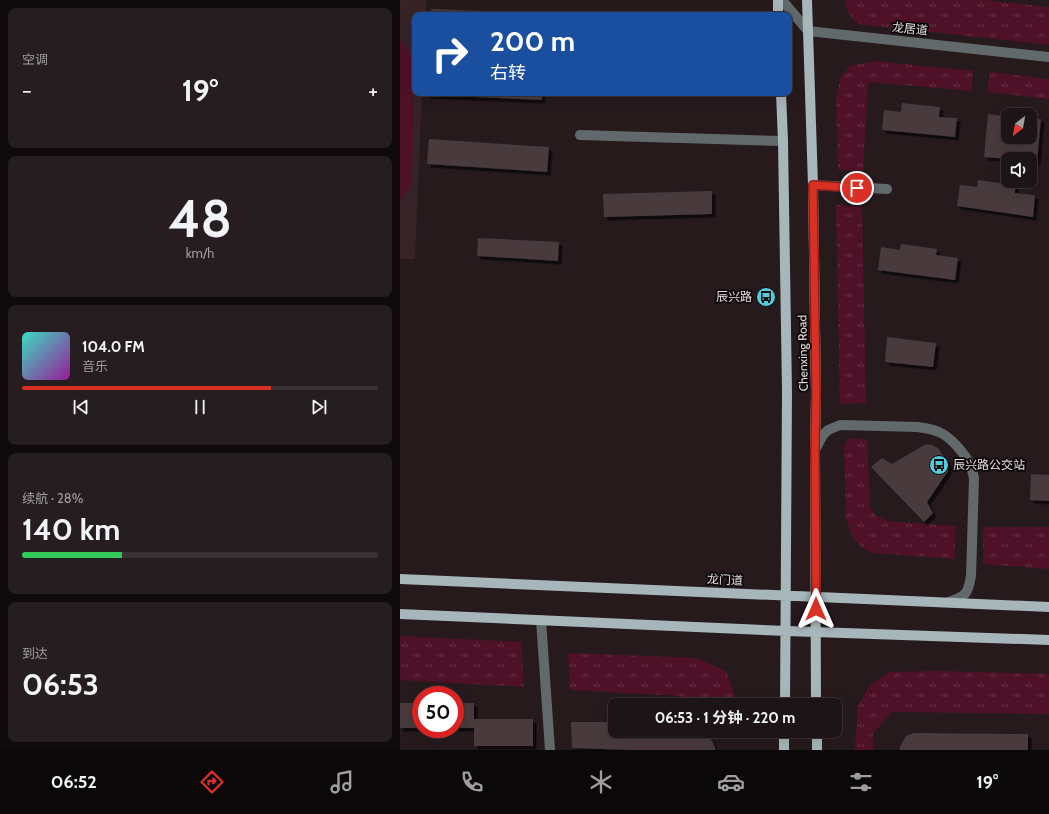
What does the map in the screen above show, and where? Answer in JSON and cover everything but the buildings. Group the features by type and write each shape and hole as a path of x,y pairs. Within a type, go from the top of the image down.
{"main road":[{"path":"778,0 778,12"},
{"name":"Chenxing Road","path":"807,0 813,185 816,394 816,698"},
{"name":"Chenxing Road","path":"781,96 787,392 785,698"},
{"name":"龙门道","path":"400,579 1049,607"},
{"path":"400,614 786,631 1049,640"},
{"path":"784,738 784,750"},
{"path":"817,738 817,750"}],"street":[{"path":"782,0 808,31"},
{"name":"龙居道","path":"808,31 1049,57"},
{"path":"580,135 783,141"},
{"path":"813,185 886,189"},
{"path":"815,450 822,435 828,430 840,425 918,427 931,429 948,437 962,452 972,467 974,478 972,576 969,588 965,594 949,602"},
{"path":"541,620 550,750"}],"shaded area":[{"path":"400,0 426,0 426,12 412,12 412,96 422,96 415,259 400,259"}],"green space":[{"path":"846,0 984,0 1049,7 1049,45 858,24 847,10"},
{"path":"400,40 410,52 412,57 412,96 414,96 412,181 400,202"},
{"path":"875,61 973,71 971,91 868,82 863,171 838,170 836,98 840,79 850,66"},
{"path":"990,72 1049,79 1049,99 987,92"},
{"path":"836,205 862,207 866,403 840,404"},
{"path":"851,438 867,440 870,507 876,516 887,521 955,526 955,559 873,553 861,547 853,538 846,518 844,446 846,441"},
{"path":"983,527 1049,527 1049,569 983,564"},
{"path":"400,636 521,642 524,687 400,680"},
{"path":"568,653 696,658 726,671 736,698 683,698 680,696 570,690"},
{"path":"942,671 1049,674 1049,714 892,712 873,733 873,750 855,750 858,706 870,685 889,672"}],"place":[{"name":"辰兴路","path":"766,297"},
{"name":"辰兴路公交站","path":"939,465"}],"route":[{"path":"816,609 816,394 813,185 857,188"}]}
